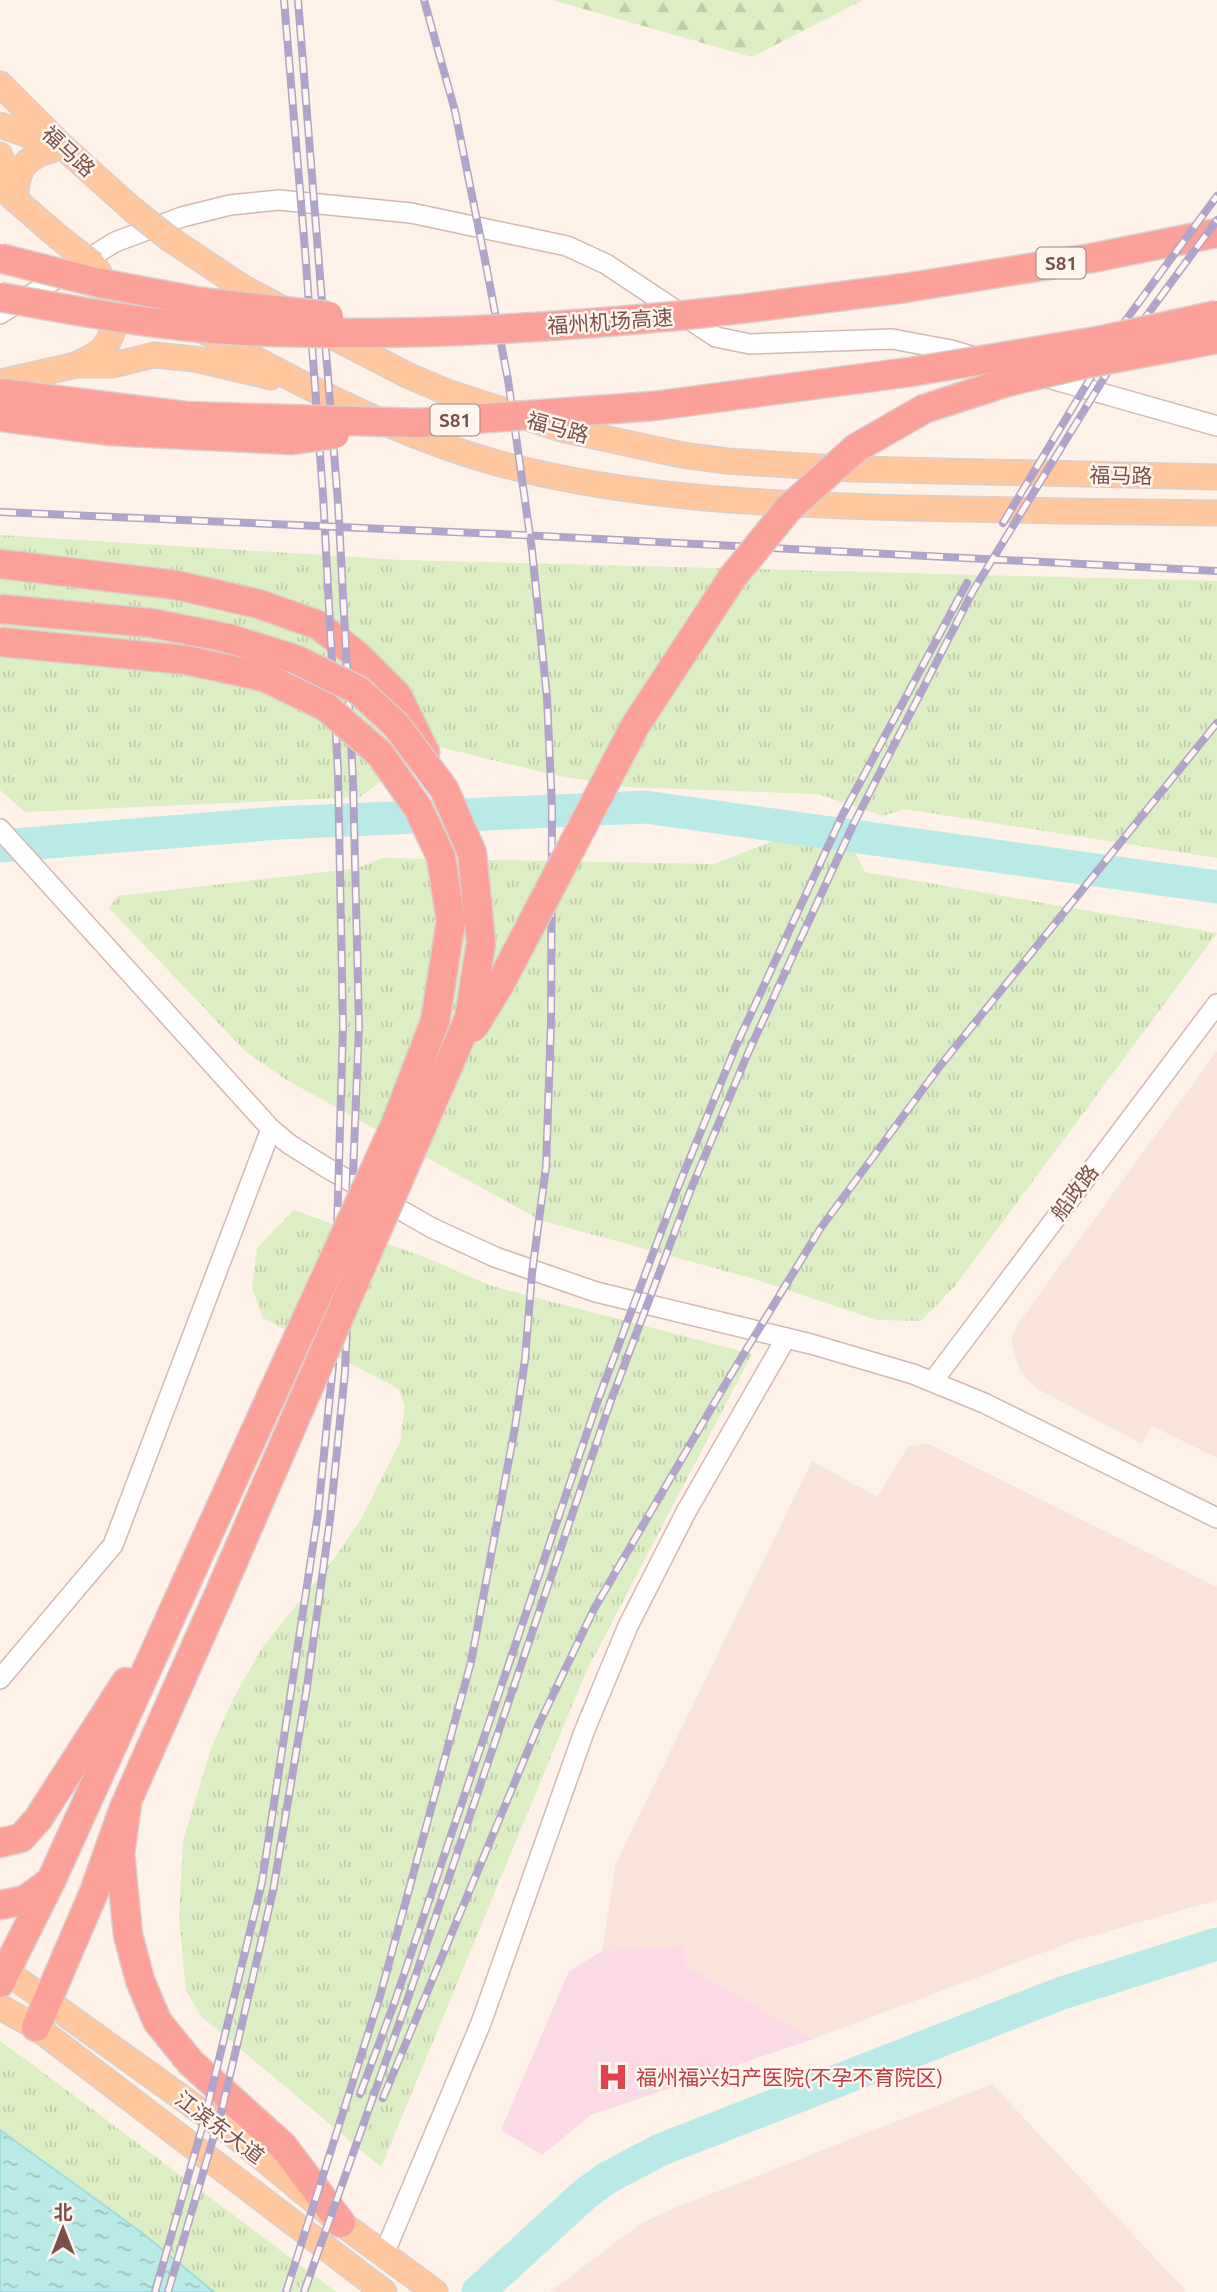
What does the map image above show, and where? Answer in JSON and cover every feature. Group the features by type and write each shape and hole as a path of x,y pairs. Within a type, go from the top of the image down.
{"highway":[{"name":"福州机场高速","path":"0,297 109,318 244,331 370,333 489,330 665,317 905,288 1092,258 1217,233"},
{"path":"0,258 95,282 201,302 489,330"},
{"name":"S81","path":"0,393 185,416 418,423 654,406 883,376 1103,340 1217,315"},
{"path":"445,1072 500,984 635,726 732,579 788,509 856,448 924,409 1007,382 1217,339"},
{"path":"0,417 111,431 292,440 418,423"},
{"path":"0,564 176,585 259,604 318,625 357,655 397,695 444,789 472,853 481,943 469,1018 127,1803 94,1892 42,2015"},
{"path":"0,608 151,623 227,638 295,659 358,690 396,725 444,789"},
{"path":"0,642 186,660 264,677 326,707 380,754 418,808 441,857 451,920 435,1021 389,1137 51,1881 2,1974"},
{"path":"0,1843 22,1838 38,1819 172,1613"},
{"path":"127,1803 120,1854 128,1935 140,1980 157,2021 191,2063 283,2146 341,2223"},
{"path":"0,1905 24,1900 51,1881"}],"main road":[{"name":"福马路","path":"0,84 63,148 133,209 170,239 242,287 409,376 530,420 682,455 769,465 1217,477"},
{"path":"0,125 63,148"},
{"path":"8,193 26,162 43,151 63,148"},
{"path":"0,155 8,193"},
{"name":"福马路","path":"8,193 94,264 157,305 306,386 375,419 461,452 540,474 709,499 764,503 1217,513"},
{"path":"76,365 103,348 115,323 112,293 94,264"},
{"path":"0,382 76,365 113,365 154,355 195,359 306,386"},
{"name":"江滨东大道","path":"2,1974 42,2015 239,2138 341,2223 435,2292"},
{"path":"0,2007 42,2015 384,2292"}],"street":[{"path":"0,314 116,242 182,217 230,205 279,200 411,213 567,246 606,264 716,337 750,344 892,339 951,350 1217,426"},
{"path":"0,829 271,1129 317,1162 421,1221 514,1265 596,1292 865,1358 933,1381 984,1403 1217,1518"},
{"name":"船政路","path":"933,1381 1217,1004"},
{"path":"0,1679 113,1545 271,1129"},
{"path":"384,2254 481,2023 584,1732 628,1626 686,1512 786,1338"}],"shaded area":[{"path":"1217,1051 1217,1458 1152,1426 1142,1444 1036,1388 1020,1371 1011,1340 1017,1325"},
{"path":"927,1443 1217,1587 1217,1900 1071,1942 813,2039 688,1967 683,1945 602,1951 616,1863 812,1461 877,1497 908,1447"},
{"name":"福州福兴妇产医院(不孕不育院区)","path":"683,1945 688,1967 813,2039 591,2115 542,2155 501,2130 569,1971 602,1951"},
{"path":"992,2084 1187,2292 550,2292 640,2224"}],"green space":[{"path":"552,0 863,0 752,57"},
{"path":"0,535 401,560 1217,581 1217,858 905,809 883,816 818,794 626,787 550,774 431,745 360,797 25,812 0,790"},
{"path":"778,839 855,853 865,872 1217,933 955,1286 921,1321 877,1320 751,1278 540,1220 285,1079 245,1051 109,908 118,896 358,868 382,858 714,864"},
{"path":"294,1210 429,1259 492,1286 752,1354 586,1672 381,2167 201,2016 186,1990 179,1918 183,1841 212,1746 234,1697 262,1648 336,1556 361,1519 400,1442 405,1407 399,1389 263,1318 252,1288 257,1248"},
{"path":"0,2041 336,2292 214,2292 141,2232 0,2130"}],"water":[{"path":"0,2130 141,2232 214,2292 0,2292"}],"waterway":[{"path":"0,846 278,823 645,807 1217,887"},
{"path":"478,2292 585,2194 607,2178 660,2150 1062,1993 1217,1944"}],"railway":[{"path":"155,2292 204,2121 262,1882 318,1513 333,1365 343,1027 338,773 323,495 284,0"},
{"path":"168,2292 223,2105 273,1891 307,1687 330,1519 345,1372 359,1026 353,780 338,503 298,0"},
{"path":"286,2292 380,1996 471,1662 515,1427 546,1167 551,1022 552,808 547,698 532,550 508,380 485,260 455,111 424,0"},
{"path":"1003,523 1123,324 1217,196"},
{"path":"304,2292 406,2004 610,1403 691,1189 748,1053 854,823 973,591 1120,352 1217,220"},
{"path":"0,512 522,535 1217,571"},
{"path":"360,2094 395,2001 598,1400 676,1192 736,1046 842,816 967,583"},
{"path":"383,2098 539,1724 594,1609 729,1378 820,1229 940,1066 1217,723"}],"place":[{"name":"福州福兴妇产医院(不孕不育院区)","path":"613,2077"}]}
